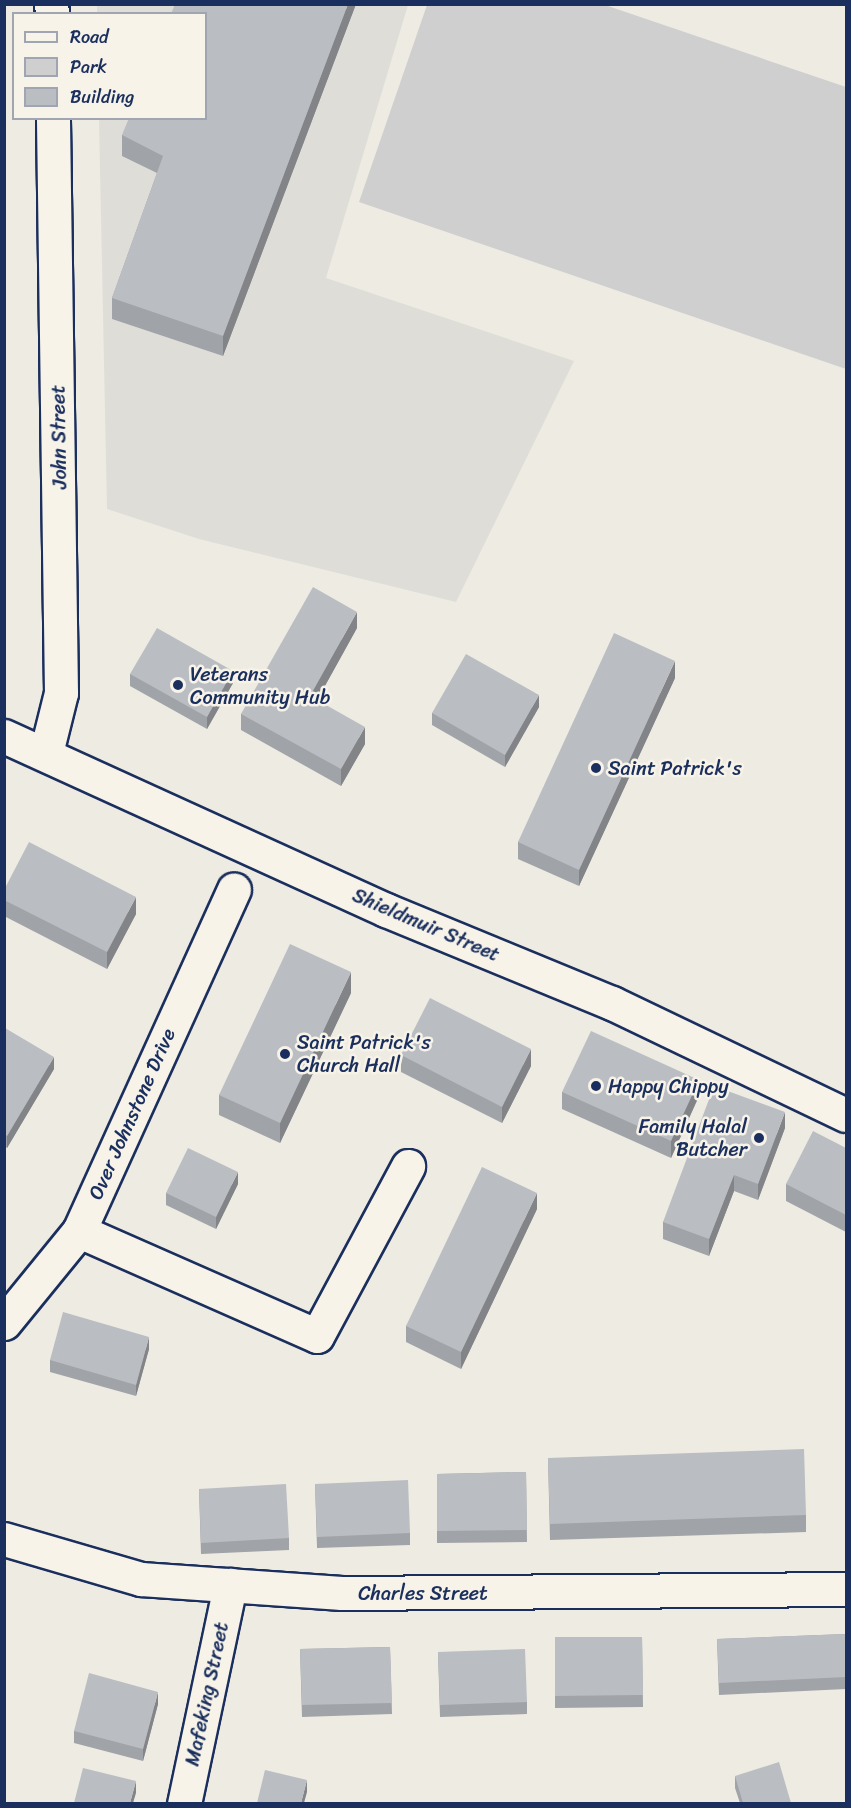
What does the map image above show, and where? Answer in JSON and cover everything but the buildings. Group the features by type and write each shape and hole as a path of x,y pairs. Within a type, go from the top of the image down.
{"street":[{"name":"John Street","path":"46,753 62,682 53,120"},
{"name":"Shieldmuir Street","path":"4,736 46,753 386,909 612,1003 846,1115"},
{"name":"Over Johnstone Drive","path":"4,1323 79,1231 234,890"},
{"path":"79,1231 317,1336 408,1166"},
{"name":"Charles Street","path":"4,1539 141,1578 342,1593 846,1589"},
{"name":"Mafeking Street","path":"184,1803 230,1585"}],"shaded area":[{"path":"97,5 408,5 326,278 574,361 456,602 199,539 107,509 99,120 207,120 207,12 97,12"}],"green space":[{"path":"427,5 605,5 846,87 846,369 359,202"}],"place":[{"name":"Veterans Community Hub","path":"178,685"},
{"name":"Saint Patrick's","path":"596,768"},
{"name":"Saint Patrick's Church Hall","path":"285,1054"},
{"name":"Happy Chippy","path":"596,1086"},
{"name":"Family Halal Butcher","path":"759,1138"}]}
